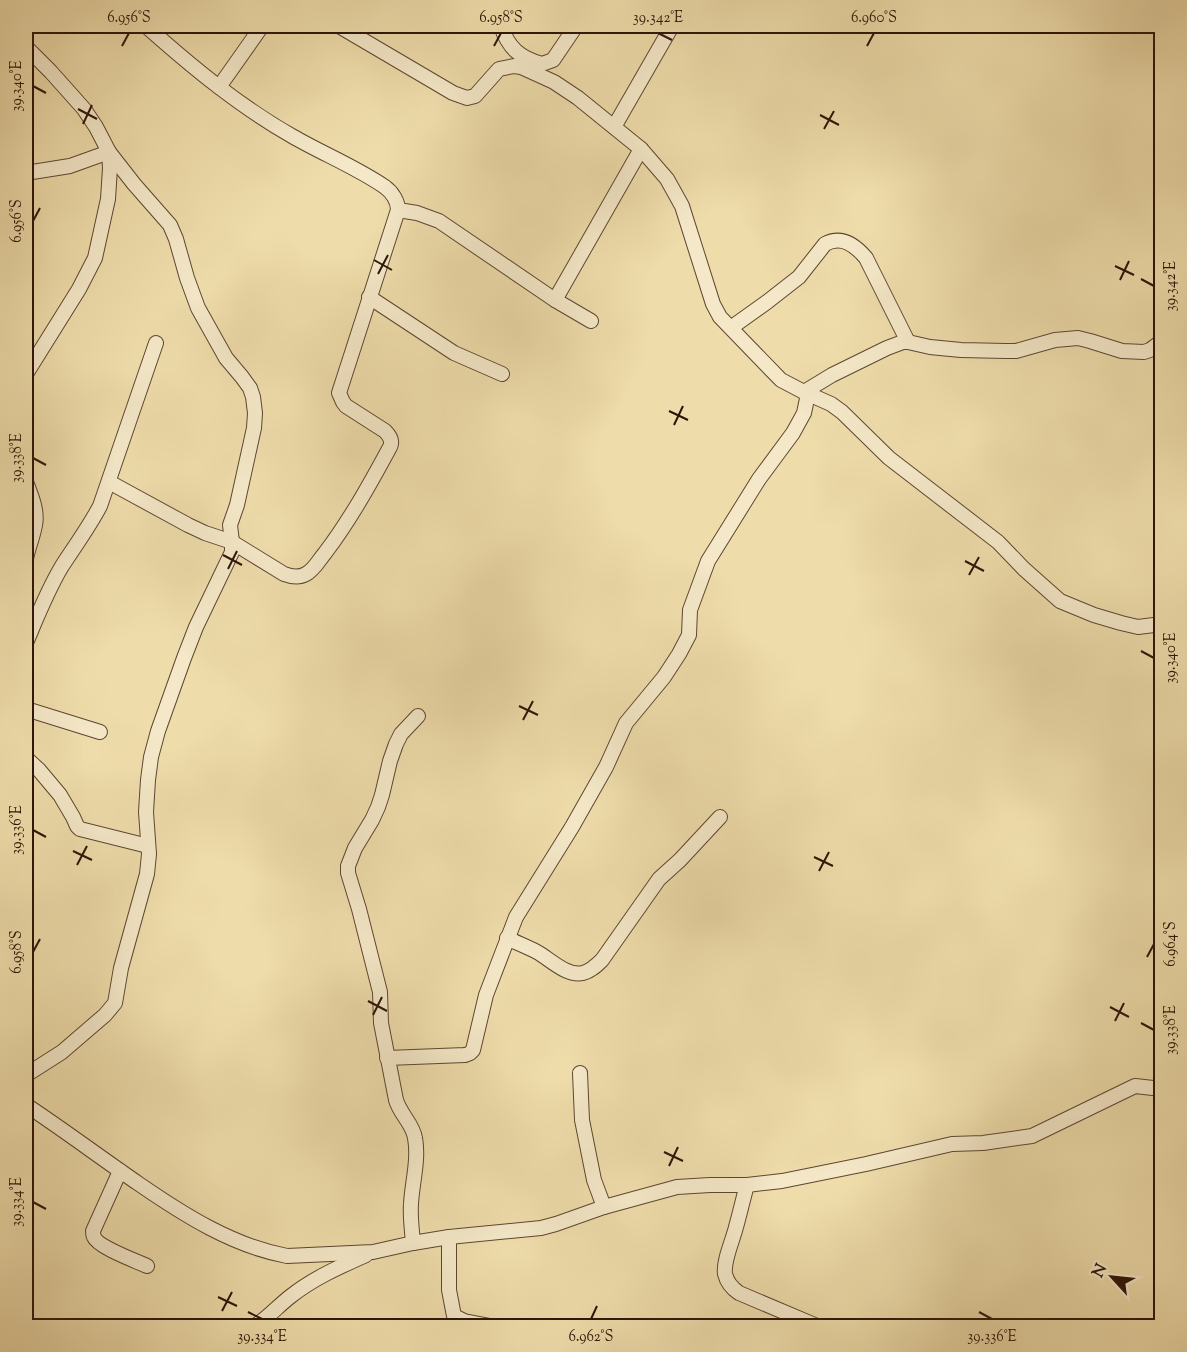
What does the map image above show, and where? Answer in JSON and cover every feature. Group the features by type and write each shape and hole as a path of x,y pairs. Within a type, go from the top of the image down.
{"street":[{"path":"109,482 188,525 232,542 292,577 310,572 329,548 357,507 392,442 385,431 346,406 339,393 398,210 392,194 387,188 292,136 244,106 146,26"},
{"path":"157,36 168,26"},
{"path":"219,87 262,26"},
{"path":"339,26 462,97 475,96 500,69 514,66 554,82 641,149 667,179 678,199 713,304 720,317 781,380 831,404 842,412 889,458 998,542 1060,602 1138,627 1161,624"},
{"path":"501,26 513,50 542,64 553,60 576,26"},
{"path":"614,127 672,26"},
{"path":"26,47 84,109 109,152 170,225 198,308 226,358 252,393 255,413 254,428 237,505 230,525 232,542 230,556 196,627 158,731 151,757 146,812 147,874 124,957 115,1003 105,1016 62,1052 26,1075"},
{"path":"555,300 641,149"},
{"path":"26,173 70,166 109,152"},
{"path":"26,374 79,289 95,258 108,199 109,152"},
{"path":"398,210 417,213 439,221 555,300 591,321"},
{"path":"732,327 799,277 825,244 840,240 849,243 866,258 908,342"},
{"path":"369,297 454,353 502,374"},
{"path":"387,1058 465,1055 472,1051 486,995 516,917 601,776 626,723 663,677 683,647 689,635 690,610 708,561 759,479 793,433 804,413 806,393 832,375 892,345 908,342 961,350 1016,351 1054,340 1078,338 1122,351 1143,352 1150,350 1161,340"},
{"path":"26,643 46,596 100,506 156,344"},
{"path":"26,482 36,517 36,525 26,559"},
{"path":"26,709 100,732"},
{"path":"413,1242 410,1206 416,1140 397,1104 381,1023 380,992 348,866 355,848 378,807 396,744 418,716"},
{"path":"26,759 39,770 60,795 78,828 148,846"},
{"path":"507,938 570,971 582,973 587,971 603,960 659,879 720,817"},
{"path":"580,1073 582,1120 594,1180 604,1207"},
{"path":"255,1326 316,1278 373,1252 413,1242 541,1228 604,1207 677,1187 747,1185 782,1181 952,1144 983,1143 1032,1136 1135,1086 1161,1089"},
{"path":"26,1105 169,1204 237,1241 287,1256 373,1252"},
{"path":"120,1171 93,1234 98,1241 117,1253 147,1266"},
{"path":"747,1185 726,1262 727,1280 732,1288 740,1293 817,1326"},
{"path":"449,1237 449,1290 454,1316 464,1321 490,1326"}]}
